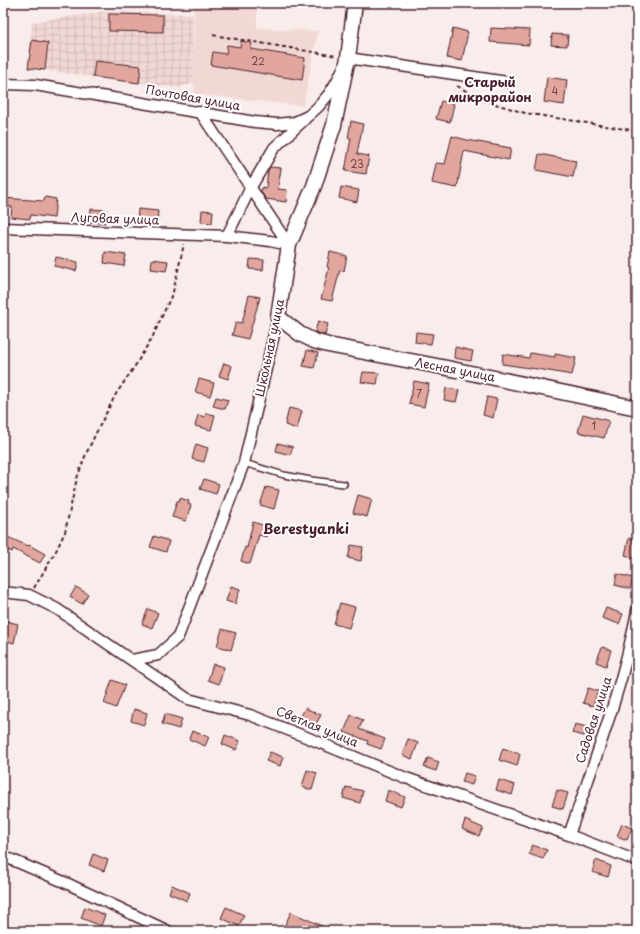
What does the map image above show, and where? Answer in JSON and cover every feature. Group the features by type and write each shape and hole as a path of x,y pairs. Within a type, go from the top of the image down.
{"street":[{"name":"Школьная улица","path":"132,660 158,655 178,637 244,464 278,317 289,245 314,186 334,125 348,58 355,3"},
{"path":"348,58 507,82"},
{"name":"Почтовая улица","path":"3,84 35,85 255,122 277,124 295,122 308,116 318,107 329,94 337,81 348,58"},
{"path":"200,112 289,245"},
{"path":"227,236 251,187 274,148 308,116"},
{"name":"Луговая улица","path":"3,228 227,236 270,241 289,245"},
{"name":"Лесная улица","path":"278,317 300,334 314,341 328,345 448,368 637,408"},
{"name":"Светлая улица","path":"3,592 29,595 57,609 188,699 250,715 306,736 406,778 569,835 637,861"},
{"name":"Садовая улица","path":"569,835 605,730 629,651 637,611"},
{"path":"3,857 64,882 168,931"}],"lane":[{"path":"244,464 284,475 344,484"}],"path":[{"path":"213,35 348,58"},
{"path":"456,85 482,100 525,113 637,131"},
{"path":"29,595 57,549 65,532 77,478 97,431 116,394 153,336 173,292 186,235"}],"shaded area":[{"path":"194,3 257,3 257,28 318,31 303,106 194,94"},
{"path":"101,12 193,14 194,83 178,88 28,68 32,22"}],"building":[{"path":"109,14 163,15 163,32 109,31"},
{"path":"453,28 468,32 462,61 447,58"},
{"path":"491,28 530,30 529,45 490,42"},
{"path":"552,34 568,35 567,46 551,45"},
{"path":"32,40 48,43 45,70 28,68"},
{"path":"241,41 252,43 251,49 305,58 302,80 211,65 213,52 226,54 227,45 240,47"},
{"path":"95,61 141,66 139,83 93,77"},
{"path":"547,77 567,80 564,105 544,102"},
{"path":"441,101 454,104 450,122 436,119"},
{"path":"351,121 363,124 357,154 369,156 366,174 345,171 351,138 348,138"},
{"path":"452,136 511,148 509,160 464,151 457,188 432,183 436,163 445,164"},
{"path":"539,154 576,161 573,177 536,170"},
{"path":"270,167 281,168 278,189 287,190 286,202 266,199 261,192 262,187 266,188 268,170"},
{"path":"341,187 359,190 357,202 339,198"},
{"path":"45,197 56,199 54,218 31,215 30,219 11,217 12,207 3,206 3,198 44,201"},
{"path":"91,209 106,210 105,223 90,222"},
{"path":"138,209 158,211 157,223 137,222"},
{"path":"202,210 213,211 212,223 201,222"},
{"path":"105,252 126,255 124,266 104,263"},
{"path":"330,252 347,256 344,271 340,270 332,301 321,299 329,268 327,267"},
{"path":"56,257 78,262 76,271 54,266"},
{"path":"152,259 168,261 166,271 151,269"},
{"path":"250,259 264,260 263,270 249,269"},
{"path":"249,295 260,297 248,339 232,335 236,322 242,323"},
{"path":"318,321 328,324 325,335 315,332"},
{"path":"416,332 433,334 431,344 415,342"},
{"path":"455,347 473,351 471,361 454,358"},
{"path":"307,350 318,353 314,368 303,366"},
{"path":"530,353 555,357 555,354 576,358 572,375 502,364 503,354 529,358"},
{"path":"224,363 232,366 228,379 219,376"},
{"path":"363,372 379,373 377,384 361,382"},
{"path":"199,379 214,383 210,396 195,392"},
{"path":"414,381 429,384 424,407 409,404"},
{"path":"446,388 459,390 456,402 444,400"},
{"path":"216,397 228,400 225,409 213,406"},
{"path":"487,397 497,399 493,418 483,415"},
{"path":"289,408 302,411 297,429 285,425"},
{"path":"206,413 215,415 211,430 195,426 198,415 205,417"},
{"path":"583,414 609,421 604,438 578,432"},
{"path":"278,443 293,447 290,455 276,451"},
{"path":"196,444 208,448 204,462 192,459"},
{"path":"204,479 219,484 216,494 200,489"},
{"path":"266,487 279,490 274,509 260,505"},
{"path":"358,495 372,499 367,517 353,513"},
{"path":"180,498 189,501 188,504 191,505 186,521 172,517 177,501 179,501"},
{"path":"253,522 269,527 267,537 259,535 250,564 241,561 245,547 247,548"},
{"path":"3,535 28,546 29,545 45,554 40,563 13,549 12,552 3,548"},
{"path":"154,536 169,541 166,552 150,547"},
{"path":"629,538 637,540 637,559 625,555"},
{"path":"351,545 363,547 361,561 348,558"},
{"path":"617,574 633,578 630,589 615,585"},
{"path":"231,586 240,589 235,604 226,601"},
{"path":"76,587 88,594 82,604 70,597"},
{"path":"340,603 355,607 349,628 334,624"},
{"path":"606,608 623,614 619,624 602,618"},
{"path":"148,609 158,613 152,628 142,624"},
{"path":"6,621 18,624 14,643 3,640"},
{"path":"222,629 236,633 231,650 217,646"},
{"path":"602,647 611,650 606,666 596,662"},
{"path":"213,664 224,667 219,684 208,680"},
{"path":"112,680 125,685 116,708 104,703"},
{"path":"588,688 598,691 593,706 583,703"},
{"path":"305,708 321,715 316,724 300,718"},
{"path":"134,709 147,713 144,725 131,721"},
{"path":"165,714 182,719 179,729 162,724"},
{"path":"351,715 363,720 359,729 385,739 381,749 367,744 368,741 344,732"},
{"path":"575,724 587,727 584,736 572,733"},
{"path":"192,731 209,737 205,746 189,739"},
{"path":"225,735 240,741 236,750 222,744"},
{"path":"408,739 418,743 412,759 402,755"},
{"path":"503,748 520,754 517,766 499,760"},
{"path":"270,752 283,757 280,766 266,761"},
{"path":"428,758 439,762 436,771 424,767"},
{"path":"307,770 317,773 312,790 302,787"},
{"path":"465,773 475,776 472,785 462,782"},
{"path":"499,780 515,785 512,795 496,790"},
{"path":"346,787 363,791 360,803 343,798"},
{"path":"388,790 405,797 401,807 385,801"},
{"path":"557,790 568,793 563,809 552,806"},
{"path":"465,820 483,828 479,836 462,829"},
{"path":"622,824 632,828 627,840 617,836"},
{"path":"532,845 547,850 543,859 529,854"},
{"path":"93,854 108,860 104,871 89,865"},
{"path":"596,860 611,866 608,877 592,872"},
{"path":"172,885 190,893 187,901 169,893"},
{"path":"85,907 105,915 101,926 81,918"},
{"path":"226,907 244,915 239,926 221,918"},
{"path":"291,912 333,931 282,931"}],"district":[{"name":"Старый микрорайон","path":"490,90"},
{"name":"Berestyanki","path":"306,529"}]}
